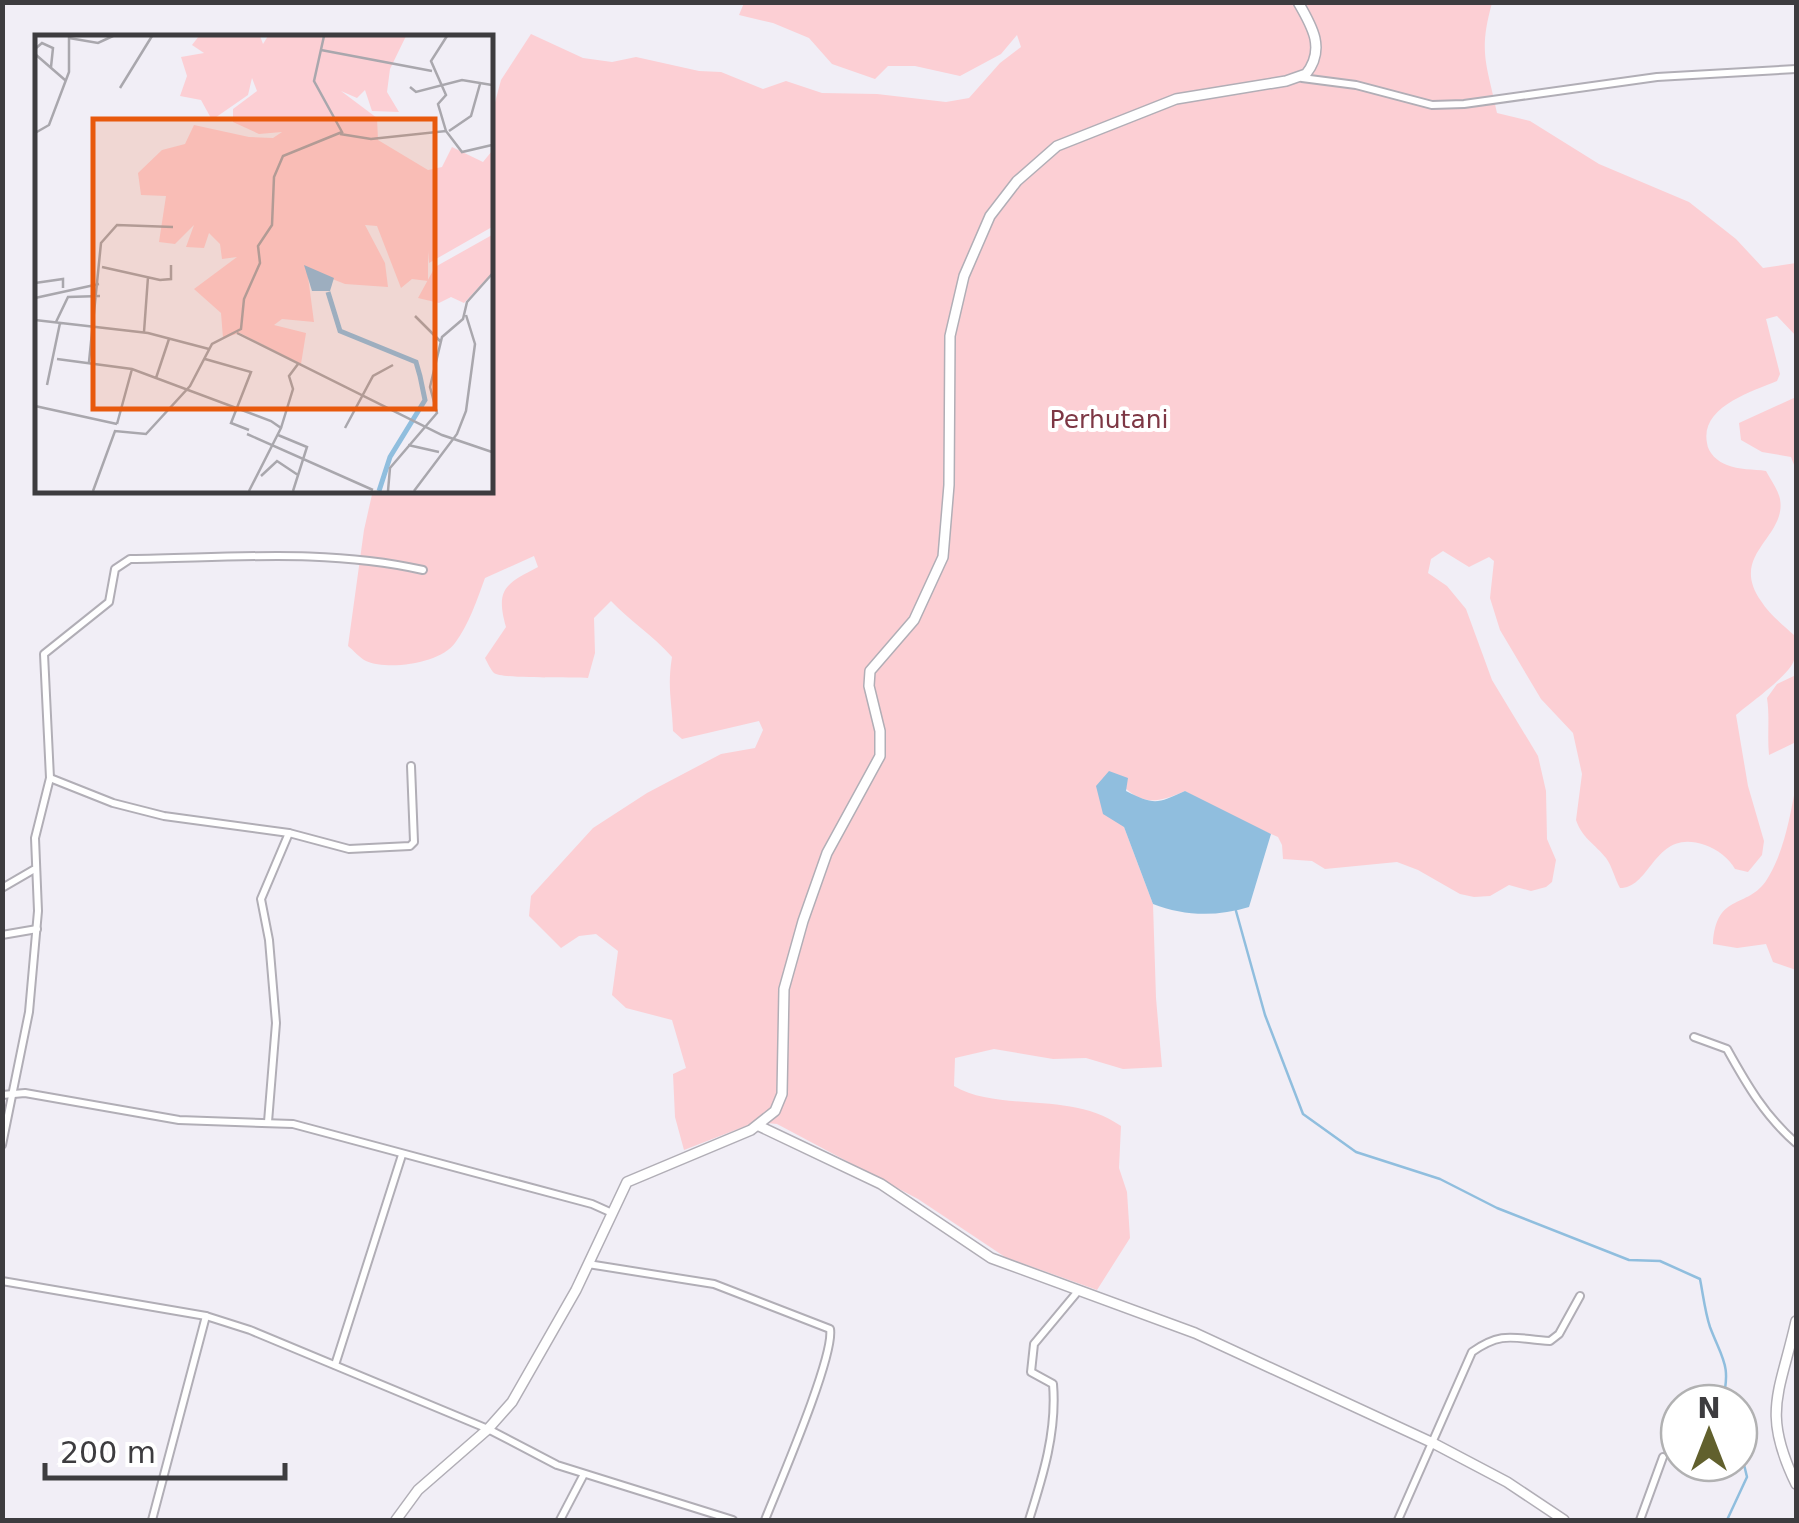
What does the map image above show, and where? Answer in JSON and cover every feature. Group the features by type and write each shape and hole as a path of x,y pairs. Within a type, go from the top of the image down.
{"street":[{"path":"1298,2 1317,44 1310,70 1300,78"},
{"path":"396,1520 418,1490 488,1429 512,1402 534,1369 629,1180 759,1126 774,1111 782,1094 782,1007 798,935 827,853 880,756 870,670 914,620 943,558 948,516 953,320 964,276 990,216 1017,180 1058,146 1176,99 1300,78 1356,84 1432,105 1657,77 1796,69"},
{"path":"2,1144 6,1096 30,1012 37,929 35,838 50,778 44,654 109,602 115,569 124,561 308,555 357,558 422,570"},
{"path":"50,778 100,798 164,816 290,833 349,848 410,846 416,838 411,766"},
{"path":"268,1122 276,1022 261,899 290,833"},
{"path":"2,888 34,869"},
{"path":"2,935 37,929"},
{"path":"1694,1037 1728,1049 1746,1086 1796,1143"},
{"path":"6,1096 25,1093 180,1120 268,1122 314,1129 592,1204 612,1213"},
{"path":"759,1126 881,1184 991,1258 1195,1333 1433,1443 1507,1482 1564,1520"},
{"path":"335,1364 402,1155"},
{"path":"588,1264 714,1284 830,1328 830,1342 809,1406 765,1520"},
{"path":"2,1281 206,1316 335,1364 488,1429 583,1476 732,1520"},
{"path":"1029,1520 1054,1421 1053,1384 1031,1372 1031,1351 1079,1290"},
{"path":"1398,1520 1472,1352 1497,1338 1510,1336 1550,1341 1559,1334 1580,1296"},
{"path":"152,1520 206,1316"},
{"path":"1796,1321 1775,1411 1778,1441 1796,1484"},
{"path":"1640,1520 1659,1468"},
{"path":"560,1520 583,1476"}],"green space":[{"name":"Perhutani","path":"744,3 1492,3 1485,47 1497,113 1530,121 1599,164 1689,202 1736,239 1763,268 1796,263 1796,336 1777,316 1766,319 1780,374 1777,381 1719,410 1707,430 1708,447 1714,457 1731,467 1766,471 1780,499 1780,513 1754,558 1751,571 1761,601 1794,635 1795,657 1778,681 1736,715 1748,786 1764,841 1762,855 1748,872 1735,869 1722,854 1705,845 1675,844 1640,879 1620,888 1608,861 1576,820 1582,774 1573,733 1541,699 1500,630 1490,598 1494,561 1489,557 1469,567 1443,551 1431,559 1428,573 1447,586 1466,609 1492,680 1538,756 1546,791 1547,839 1556,860 1552,882 1531,891 1509,885 1490,896 1474,897 1460,894 1397,862 1325,869 1312,861 1283,859 1278,837 1185,791 1161,799 1143,799 1127,790 1109,771 1124,827 1153,904 1162,1067 1123,1069 1086,1058 1053,1059 994,1049 955,1058 954,1086 992,1099 1080,1108 1121,1126 1119,1168 1127,1192 1130,1238 1097,1290 1005,1257 918,1199 777,1124 756,1122 684,1150 675,1117 673,1074 686,1068 672,1020 626,1008 612,995 618,951 596,934 579,936 561,948 529,916 531,896 593,828 647,793 721,754 755,748 763,730 759,721 682,739 673,731 672,657 611,601 594,618 595,653 588,678 494,673 485,658 506,627 503,595 511,583 538,567 534,556 485,578 460,636 438,656 414,663 376,664 348,646 373,492 492,492 492,114 501,80 531,34 583,58 612,62 636,57 721,72 763,89 786,81 822,93 946,102 969,98 1000,63 1021,47 1017,35 1001,54 960,76 915,66 888,66 875,79 832,64 809,38 773,23 739,15"},
{"path":"1796,397 1796,470 1791,457 1762,452 1741,440 1739,423"},
{"path":"1796,675 1796,742 1769,755 1767,698 1777,684"},
{"path":"1796,785 1796,970 1773,962 1766,944 1737,948 1713,944 1720,916 1761,887 1775,865"}],"water":[{"path":"1109,771 1128,778 1126,791 1143,799 1156,801 1185,791 1271,834 1249,907 1200,914 1153,904 1124,827 1103,814 1096,786"}],"waterway":[{"path":"1236,911 1265,1015 1303,1114 1356,1152 1440,1179 1497,1208 1629,1260 1660,1261 1700,1279 1708,1321 1726,1371 1725,1383"},
{"path":"1727,1520 1744,1483"}]}
